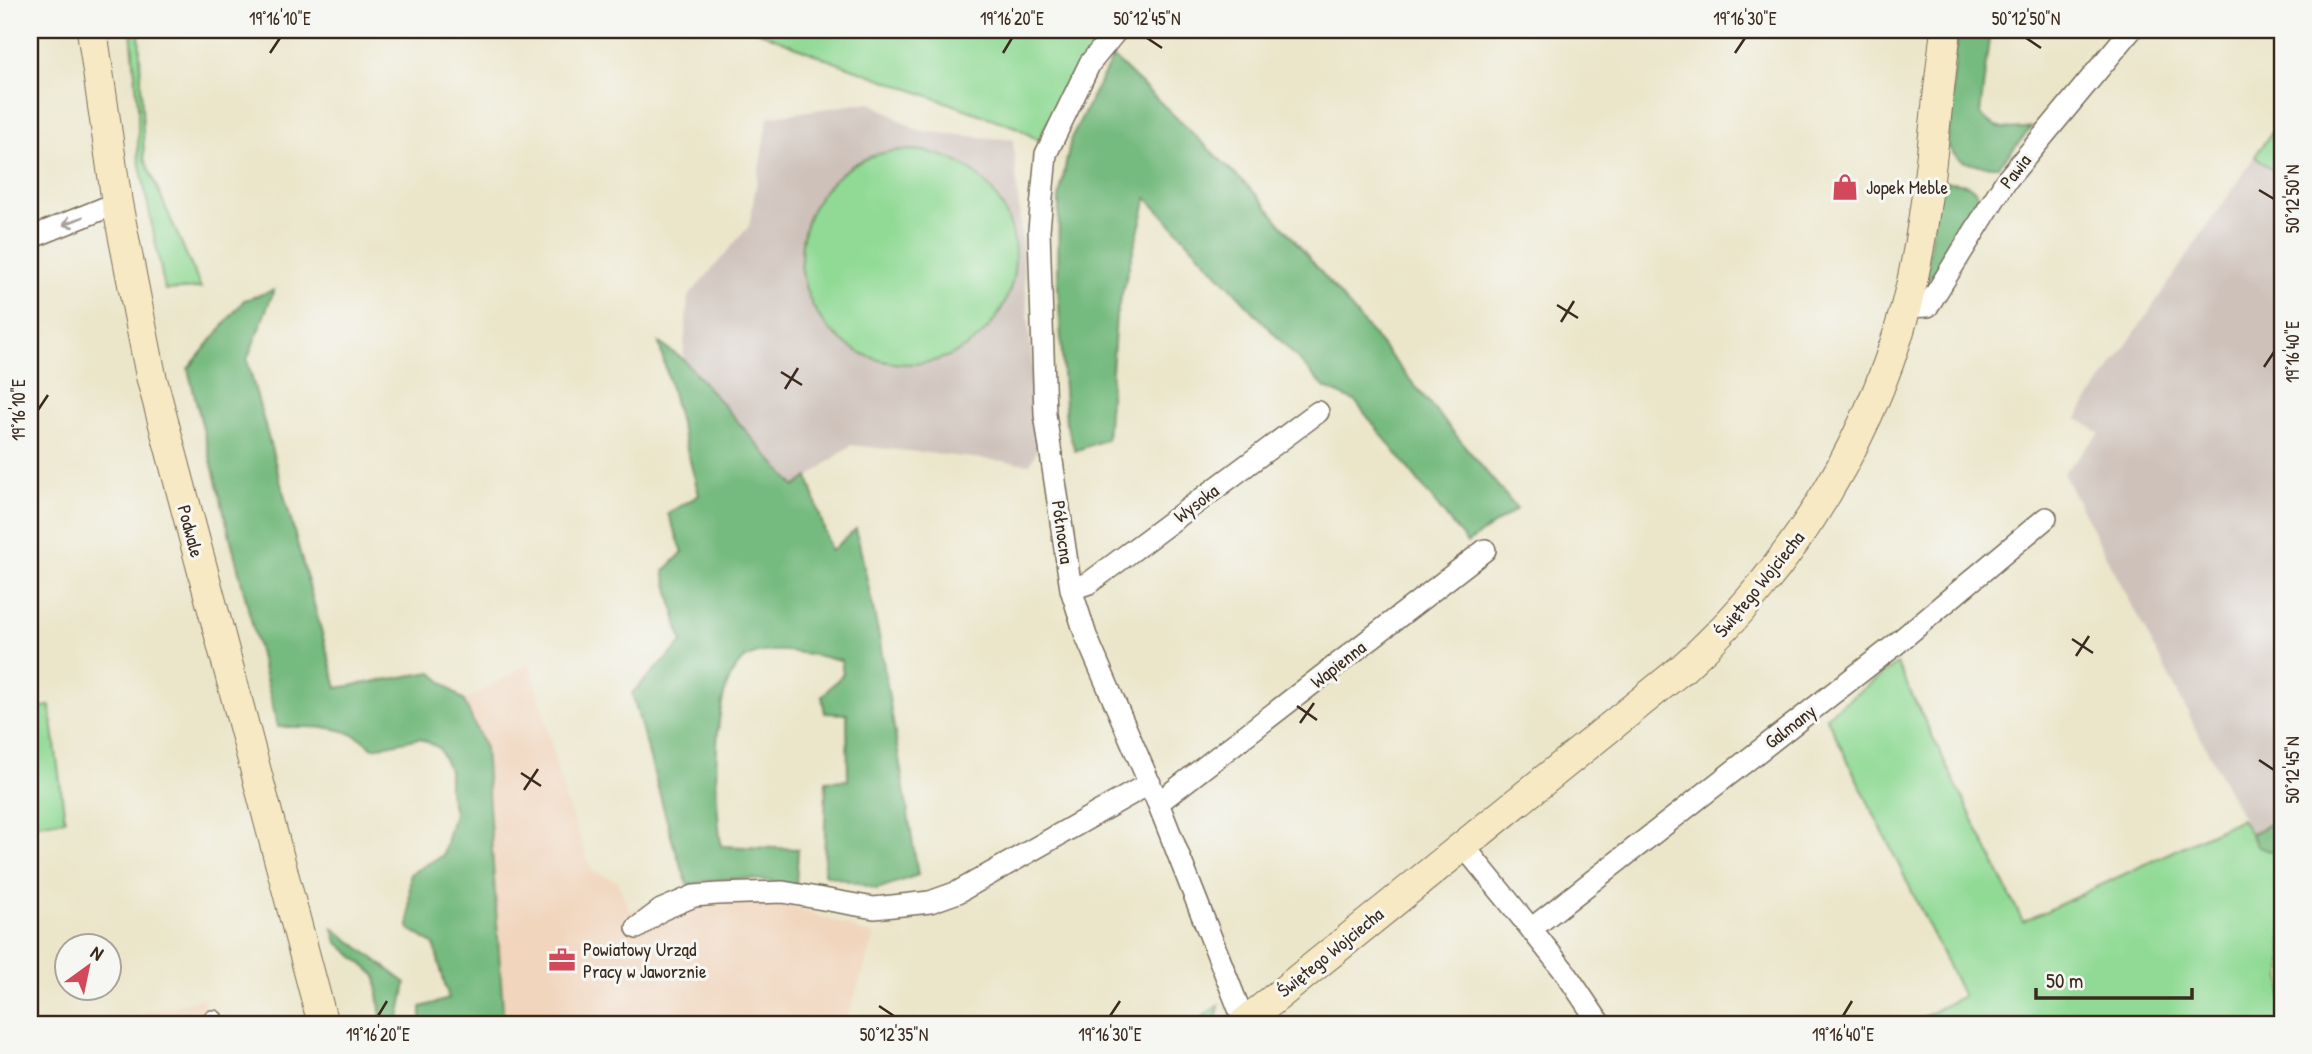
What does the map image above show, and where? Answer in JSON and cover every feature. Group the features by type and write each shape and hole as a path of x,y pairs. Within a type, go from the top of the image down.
{"street":[{"name":"Podwale","path":"92,30 117,203 143,337 175,471 324,1024"},
{"name":"Północna","path":"1117,30 1090,64 1070,100 1046,154 1040,191 1039,230 1045,414 1071,589 1086,636 1150,783 1244,1024"},
{"name":"Świętego Wojciecha","path":"1244,1024 1462,844 1683,668 1747,605 1807,524 1842,465 1887,365 1906,307 1918,242 1946,30"},
{"name":"Pawia","path":"1906,307 1928,306 2005,182 2131,30"},
{"path":"30,238 117,203"},
{"name":"Wysoka","path":"1071,589 1089,583 1318,412"},
{"name":"Galmany","path":"1531,929 1895,645 2046,518"},
{"name":"Wapienna","path":"1158,803 1485,550"},
{"path":"636,928 661,910 694,896 783,892 874,908 930,902 958,892 1150,783"},
{"path":"1462,844 1531,929 1600,1024"}],"shaded area":[{"path":"870,102 918,131 1013,140 1039,447 1030,464 851,445 795,488 683,359 688,297 749,226 768,117"},
{"path":"2255,156 2282,178 2282,817 2251,834 2063,473 2100,433 2077,419 2084,407"},
{"path":"530,663 565,798 592,871 617,881 630,911 688,885 692,905 786,904 875,936 845,1024 504,1024 485,748 464,701"},
{"path":"203,998 207,1015 231,1024 147,1024 144,1013"}],"green space":[{"path":"131,30 139,30 144,158 201,288 165,290 138,155 138,106"},
{"path":"755,30 1111,30 1077,72 1038,140 1018,128 826,59"},
{"path":"1958,30 1990,30 1980,114 1991,124 2003,128 2032,127 1999,166 1976,165 1963,161 1947,145"},
{"path":"1113,57 1258,196 1517,509 1467,543 1355,401 1325,388 1147,198 1116,316 1107,439 1075,451 1066,423 1058,288 1059,198 1071,138"},
{"path":"2282,117 2282,178 2255,156"},
{"path":"908,150 949,158 984,181 1007,216 1015,257 1007,298 984,333 949,356 908,364 867,356 832,333 809,298 801,257 809,216 832,181 867,158"},
{"path":"1945,182 1957,182 1971,187 1979,201 1942,264 1925,283 1937,192"},
{"path":"274,290 247,360 337,688 431,672 464,701 485,748 504,1024 368,1024 381,1018 376,976 337,942 333,928 406,983 398,1023 421,1020 421,1007 449,999 434,945 409,929 410,874 443,855 454,812 449,792 449,770 439,748 420,738 373,748 341,730 278,727 188,369 244,300"},
{"path":"659,343 683,359 795,487 808,477 831,551 856,529 879,636 918,875 877,889 824,874 826,781 848,780 847,714 825,713 822,696 843,674 841,660 772,651 750,656 736,668 726,688 720,713 716,772 721,846 798,849 796,886 742,878 688,885 673,843 632,693 682,643 664,571 683,552 668,514 699,495"},
{"path":"1897,664 2023,922 2241,819 2258,847 2274,852 2282,850 2282,1024 1910,1024 1963,996 1826,716"},
{"path":"50,706 65,820 30,825 30,709"},
{"path":"2282,817 2282,850 2275,852 2258,847 2251,834"},
{"path":"1219,1005 1215,1024 1193,1024"}],"place":[{"name":"Jopek Meble","path":"1845,187"},
{"name":"Powiatowy Urząd Pracy w Jaworznie","path":"562,960"}]}
